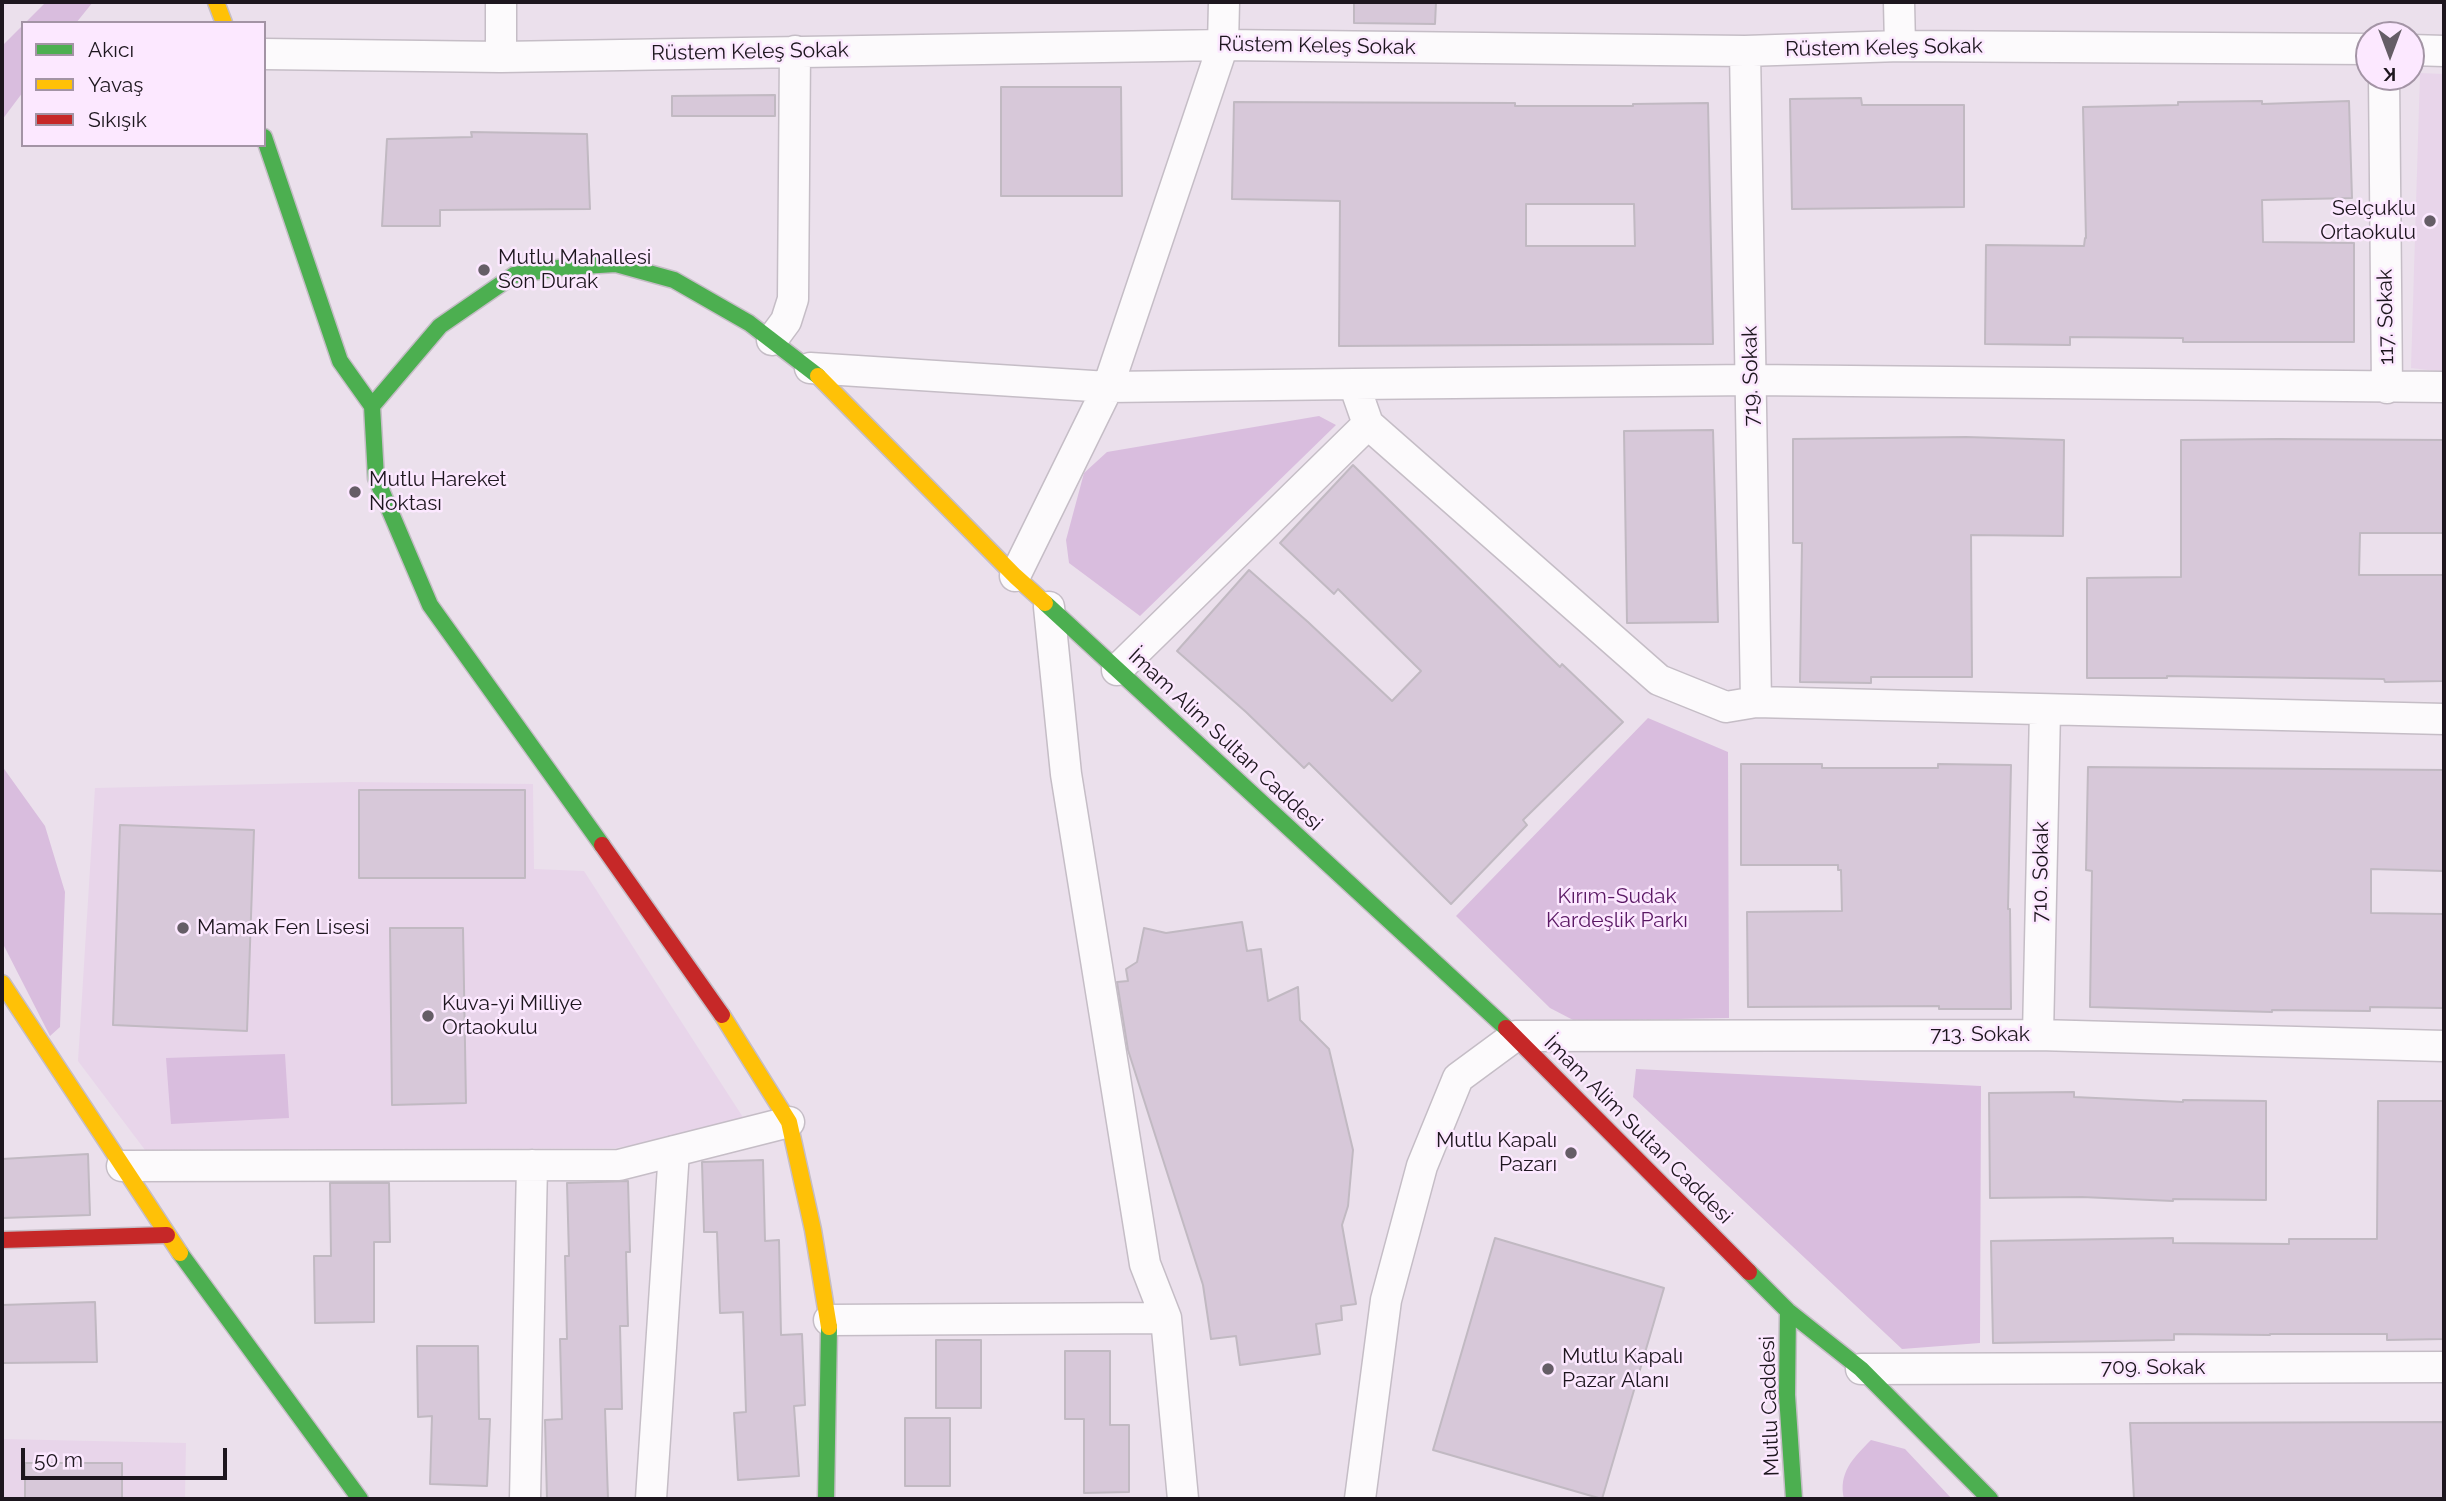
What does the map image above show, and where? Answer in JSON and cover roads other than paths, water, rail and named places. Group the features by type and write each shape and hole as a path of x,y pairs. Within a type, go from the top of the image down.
{"street":[{"path":"216,2 223,21"},
{"path":"501,2 501,57"},
{"path":"1015,576 1108,387 1223,45 1224,2"},
{"path":"1899,2 1900,46"},
{"name":"Rüstem Keleş Sokak","path":"266,54 501,57 1223,45 1745,51 1900,46 2355,49"},
{"path":"2425,50 2444,51"},
{"path":"772,340 786,320 793,299 795,51"},
{"name":"719. Sokak","path":"1745,51 1756,702"},
{"name":"117. Sokak","path":"2384,91 2387,388"},
{"path":"266,143 340,361 372,406 376,478 430,605 707,992 789,1122 813,1230 829,1320 826,1499"},
{"name":"İmam Alim Sultan Caddesi","path":"372,406 440,326 514,275 565,267 616,264 674,280 749,323 810,368 1015,576 1516,1036 1788,1311 1861,1369 1990,1499"},
{"path":"810,368 1108,387 1752,380 2444,387"},
{"path":"1354,384 1368,424 1659,680 1726,707 1756,702 2444,719"},
{"path":"1117,670 1368,424"},
{"path":"1049,607 1066,774 1142,1251 1166,1318 1183,1499"},
{"name":"710. Sokak","path":"2038,1035 2045,710"},
{"path":"2,983 167,1235 360,1499"},
{"name":"713. Sokak","path":"1516,1036 2038,1035 2444,1046"},
{"path":"1360,1499 1386,1300 1422,1166 1458,1078 1516,1036"},
{"path":"122,1166 619,1165 789,1122"},
{"path":"651,1499 674,1151"},
{"path":"525,1499 532,1165"},
{"path":"2,1240 167,1235"},
{"name":"Mutlu Caddesi","path":"1788,1311 1787,1395 1794,1499"},
{"path":"829,1320 1166,1318"},
{"name":"709. Sokak","path":"1861,1369 2444,1367"}],"place":[{"name":"Selçuklu Ortaokulu","path":"2430,221"},
{"name":"Mutlu Mahallesi Son Durak","path":"484,270"},
{"name":"Mutlu Hareket Noktası","path":"355,492"},
{"name":"Mamak Fen Lisesi","path":"183,928"},
{"name":"Kuva-yi Milliye Ortaokulu","path":"428,1016"},
{"name":"Mutlu Kapalı Pazarı","path":"1571,1153"},
{"name":"Mutlu Kapalı Pazar Alanı","path":"1548,1369"}],"park label":[{"name":"Kırım-Sudak Kardeşlik Parkı","path":"1617,909"}]}
